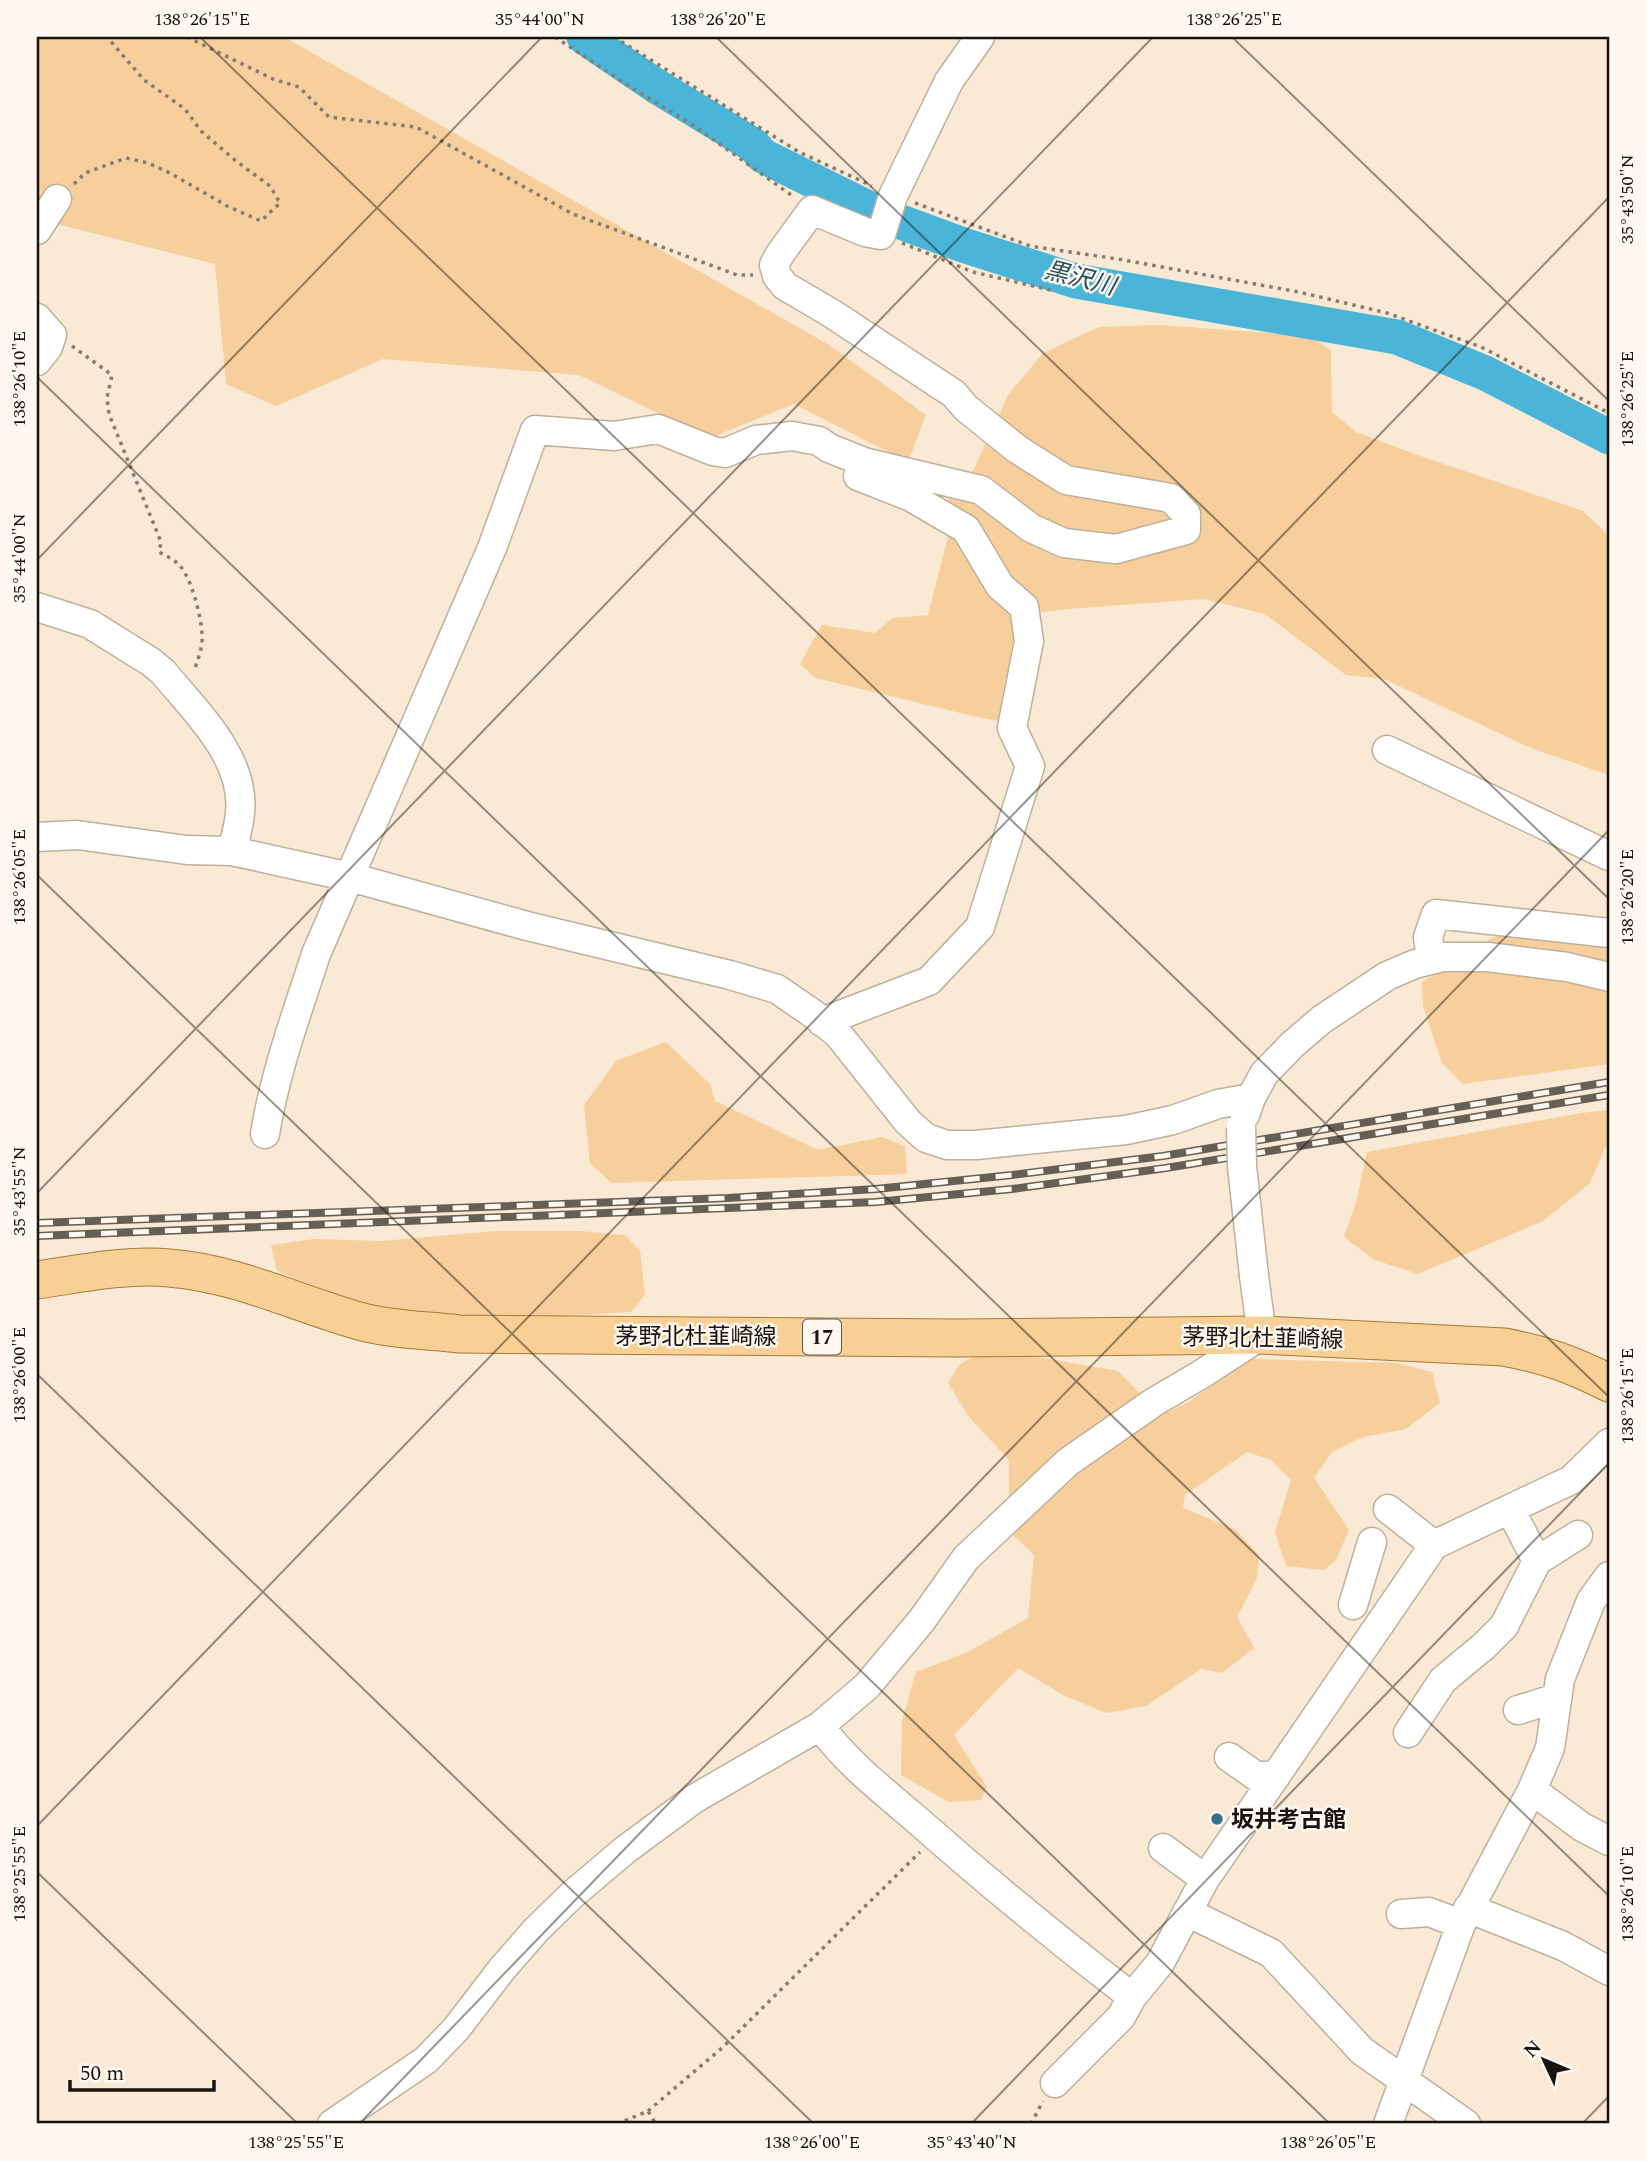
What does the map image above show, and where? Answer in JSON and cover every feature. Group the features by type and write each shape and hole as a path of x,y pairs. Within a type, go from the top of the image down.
{"main road":[{"name":"茅野北杜韮崎線","path":"37,1280 136,1267 212,1273 361,1321 459,1334 954,1338 1262,1335 1504,1347 1543,1354 1576,1366 1609,1383"}],"street":[{"path":"265,1135 270,1102 316,954 492,548 535,430 614,436 658,429 713,451 725,453 755,440 792,436 820,441 829,448 864,462 981,490 1031,527 1064,543 1116,549 1186,530 1186,514 1171,498 1066,480 1027,456 965,408 954,394 785,286 777,276 774,265 812,210 865,232 886,214 949,81 980,37"},
{"path":"37,230 57,199"},
{"path":"37,361 48,347 44,327"},
{"path":"822,1022 929,981 980,927 1030,766 1012,728 1029,641 1024,607 1000,586 966,529 911,497 834,467 829,448"},
{"path":"37,607 90,624 163,672 222,747 238,785 241,812 232,851"},
{"path":"1387,750 1609,856"},
{"path":"37,837 77,835 187,850 232,851 350,877 527,926 742,978 777,989 838,1034 908,1122 926,1138 947,1145 976,1145 1126,1130 1173,1120 1218,1104 1251,1098"},
{"path":"1431,960 1427,937 1436,914 1609,933"},
{"path":"332,2124 426,2060 456,2029 536,1930 625,1850 694,1799 820,1726 867,1686 922,1620 966,1558 1068,1462 1154,1402 1262,1335 1242,1166 1241,1127 1251,1098 1264,1074 1292,1045 1321,1020 1387,976 1443,957 1488,957 1567,967 1609,977"},
{"path":"1055,2083 1121,2017 1132,1997 1160,1963 1205,1879 1434,1545 1571,1480 1609,1443"},
{"path":"1388,1509 1434,1545"},
{"path":"1510,1509 1537,1561"},
{"path":"1408,1733 1443,1681 1504,1626 1537,1561 1578,1535"},
{"path":"1371,1542 1343,1599 1381,1623"},
{"path":"1388,2124 1465,1916 1532,1790 1550,1748 1560,1679 1591,1601 1609,1576"},
{"path":"1518,1710 1557,1698"},
{"path":"820,1726 838,1751 935,1836 1047,1932 1132,1997"},
{"path":"1228,1757 1256,1776 1276,1776"},
{"path":"1532,1790 1582,1827 1609,1841"},
{"path":"1163,1848 1205,1879"},
{"path":"1187,1912 1271,1953 1362,2051 1466,2124"},
{"path":"1401,1914 1429,1912 1465,1916 1563,1946 1609,1971"}],"path":[{"path":"57,199 85,173 126,158 148,163 170,173 227,206 261,221 280,203 271,186 201,131 185,109 144,80 107,37"},
{"path":"187,37 273,79 299,87 329,117 416,127 573,214 737,275 777,276"},
{"path":"555,37 690,123 812,210"},
{"path":"614,37 799,152 973,272 1055,291"},
{"path":"886,214 1030,246 1299,292 1387,313 1481,347 1609,414"},
{"path":"44,327 112,375 107,398 109,414 161,542 159,551 182,568 193,591 202,634 200,653 181,695"},
{"path":"617,2124 648,2111 723,2047 935,1836"},
{"path":"648,2111 656,2124"}],"shaded area":[{"path":"37,37 284,37 826,343 926,415 908,462 794,404 710,438 579,375 383,359 276,406 226,384 215,264 37,219"},
{"path":"1159,325 1311,336 1331,351 1332,412 1356,432 1583,511 1609,536 1609,775 1531,748 1384,679 1346,675 1265,614 1204,599 1028,614 1018,680 998,721 816,678 800,664 822,625 875,633 893,618 928,615 951,525 940,510 974,469 1008,395 1043,353 1099,327"},
{"path":"1526,920 1609,923 1609,1064 1463,1084 1442,1063 1423,1006 1422,982 1478,946"},
{"path":"666,1042 710,1084 715,1101 818,1150 882,1137 905,1146 907,1174 611,1183 590,1163 584,1105 616,1061"},
{"path":"1609,1110 1609,1147 1605,1148 1590,1183 1543,1221 1418,1274 1375,1260 1344,1237 1356,1203 1367,1152"},
{"path":"495,1231 580,1231 625,1235 640,1250 645,1295 631,1312 565,1316 433,1315 353,1301 277,1271 271,1245 314,1239 382,1241"},
{"path":"980,1353 1015,1353 1118,1371 1141,1394 1168,1412 1188,1402 1252,1359 1396,1363 1432,1372 1440,1403 1406,1429 1363,1437 1332,1452 1314,1478 1349,1530 1336,1560 1324,1570 1286,1566 1275,1532 1291,1480 1271,1460 1247,1452 1185,1495 1183,1508 1235,1529 1259,1556 1257,1578 1237,1617 1254,1648 1222,1673 1201,1669 1146,1706 1106,1713 1065,1696 1018,1668 954,1735 987,1787 981,1800 949,1802 901,1775 902,1721 916,1672 968,1652 1028,1618 1034,1555 1009,1531 1009,1460 969,1417 948,1383 960,1364"}],"waterway":[{"name":"黒沢川","path":"584,37 656,86 753,145 763,156 882,215 963,245 1076,281 1397,337 1485,373 1609,437"}],"railway":[{"path":"37,1223 728,1198 876,1189 1163,1156 1609,1082"},
{"path":"37,1236 876,1202 1012,1189 1166,1168 1609,1095"}],"place":[{"name":"坂井考古館","path":"1217,1819"}]}
